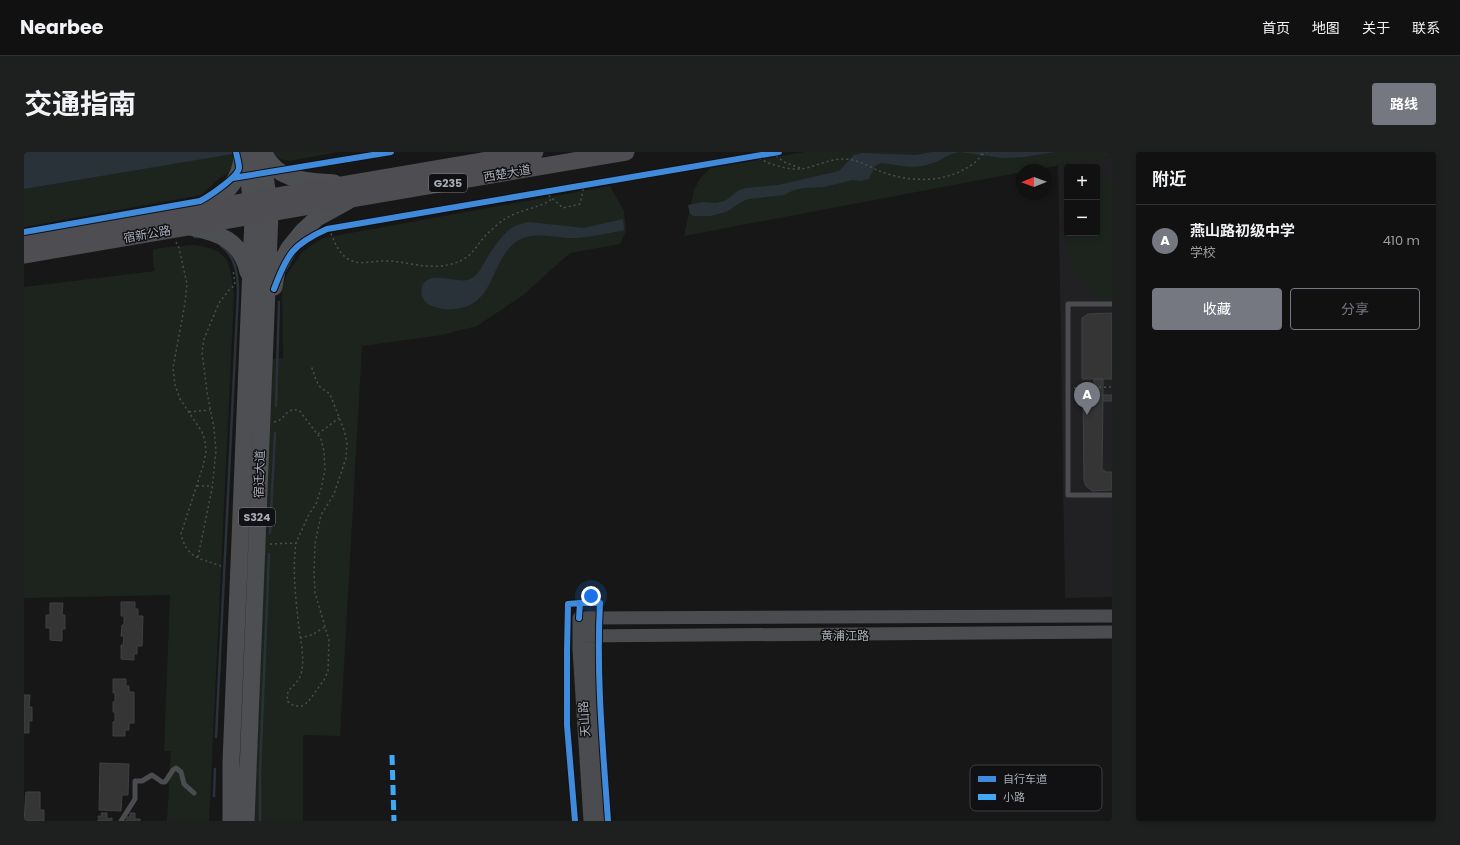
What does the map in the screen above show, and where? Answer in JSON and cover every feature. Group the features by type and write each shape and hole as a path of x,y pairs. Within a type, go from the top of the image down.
{"highway":[{"name":"西楚大道","path":"348,192 535,152"},
{"name":"西楚大道","path":"269,205 348,192 626,152"},
{"name":"宿新公路","path":"24,255 187,226 252,208 269,205"},
{"name":"宿新公路","path":"24,239 187,226"}],"main road":[{"path":"187,226 229,188 236,179 242,164 254,157 267,160 281,173 288,176 348,192"},
{"name":"宿迁大道","path":"246,821 269,205 254,157"},
{"name":"宿迁大道","path":"231,821 231,762 254,157"},
{"path":"265,339 277,270 289,248 302,232 348,192"},
{"path":"187,226 207,230 232,242 245,260 250,284"}],"street":[{"name":"黄浦江路","path":"585,618 1112,616"},
{"name":"天山路","path":"585,618 590,821"},
{"name":"黄浦江路","path":"585,636 1112,632"},
{"name":"天山路","path":"585,636 601,821"}],"lane":[{"path":"1112,304 1068,304 1068,495 1112,495"},
{"path":"121,821 135,799 135,781 142,781 152,775 162,782 165,782 176,768 181,772 184,784 194,793"}],"path":[{"path":"747,158 779,152"},
{"path":"981,156 982,152"},
{"path":"755,156 764,162 778,166 802,169 833,160 843,159 860,162 891,175 910,179 922,179 940,178 958,172 972,165 987,152"},
{"path":"772,153 784,162 802,169"},
{"path":"576,187 592,184"},
{"path":"545,192 563,208 580,204 584,186"},
{"path":"537,194 552,191"},
{"path":"329,229 336,247 343,255 354,262 382,261 421,266 444,266 456,263 466,258 476,249 487,234 506,218 528,208 544,205 552,199"},
{"path":"187,226 175,241 179,248 187,284 183,317 173,368 175,385 180,399 202,432 206,442 206,452 197,486 181,534 184,546 191,554 221,566"},
{"path":"321,232 337,227"},
{"path":"198,557 212,486 216,451 202,352 204,339 219,303 235,285 233,267"},
{"path":"261,424 278,421 287,412 299,410 318,434 324,451 325,470 321,489 316,504 309,514 296,543 294,579 302,656 300,676 296,683 288,691 287,701 294,706 302,706 308,702 324,680 328,671 329,640 315,592 315,544 321,515 334,494 346,458 347,443 344,430 330,394 320,387 311,365"},
{"path":"1068,388 1112,387"},
{"path":"189,412 210,410"},
{"path":"318,434 339,418"},
{"path":"197,486 212,486"},
{"path":"256,545 296,543"},
{"path":"300,638 312,635 326,627"}],"shaded area":[{"path":"24,152 244,152 24,189"},
{"path":"274,152 338,152 290,161 280,159"},
{"path":"805,152 1112,152 1112,156 1052,166 1052,164 1016,164 1016,173 684,236 694,190 701,177 711,168"},
{"path":"932,152 960,152 951,154 936,162 923,166 911,167 881,163 875,166 869,179 860,181 853,180 824,187 804,188 794,190 784,195 749,199 743,201 726,212 710,216 693,216 690,214 688,205 703,202 716,203 725,201 739,190 778,185 839,171 854,155 862,153 916,155"},
{"path":"960,152 1055,152 1024,157 1003,158"},
{"path":"233,153 235,169 222,176 201,195 24,227 24,189"},
{"path":"1112,156 1112,597 1065,598 1058,165 1064,164"},
{"path":"1112,179 1112,299 1100,299 1085,284 1072,265 1065,245 1065,236 1100,236 1100,183"},
{"path":"610,186 624,211 626,231 620,244 570,253 522,296 477,326 442,335 362,346 340,736 303,735 303,821 254,821 271,359 283,358 282,288 286,276 303,251 323,238"},
{"path":"623,219 624,230 594,236 569,238 540,235 526,237 519,240 510,247 503,256 487,288 481,297 472,304 461,308 443,309 426,303 422,296 422,286 426,281 431,279 471,279 479,271 504,235 510,229 519,224 529,222 584,228"},
{"path":"193,245 214,250 226,259 231,274 234,295 209,821 167,821 171,751 164,751 170,595 24,598 24,287 155,271 153,263 153,250"}],"building":[{"path":"1112,313 1112,379 1082,379 1082,318 1088,314"},
{"path":"1094,379 1103,379 1103,395 1094,395"},
{"path":"1083,395 1103,395 1102,469 1106,472 1112,472 1112,490 1092,491 1086,486 1084,481"},
{"path":"1103,395 1112,395 1112,401 1103,401"},
{"path":"121,602 135,602 135,609 138,609 138,616 143,616 142,646 137,646 137,654 134,654 134,660 121,659 121,645 123,645 124,636 121,636 122,625 124,625 124,616 121,616"},
{"path":"50,603 63,603 62,615 65,615 65,629 62,629 62,641 50,640 50,628 46,628 46,615 50,615"},
{"path":"113,679 126,679 126,686 129,686 129,692 134,692 134,723 129,723 129,730 125,730 125,736 113,736 115,712 113,712 113,702 115,702 115,693 113,693"},
{"path":"24,695 30,695 29,707 32,707 32,721 29,721 29,733 24,733"},
{"path":"100,763 129,764 128,795 122,795 121,811 99,810"},
{"path":"26,792 40,792 40,810 44,810 44,821 24,821"},
{"path":"101,813 107,813 107,819 112,818 112,821 97,821 99,820 98,816 102,816"},
{"path":"130,813 135,813 135,819 140,819 140,821 125,821 127,820 127,817 130,817"}],"waterway":[{"path":"194,237 200,237"},
{"path":"216,737 238,293 237,273 233,261 230,255 221,246"},
{"path":"276,406 279,302"},
{"path":"270,533 275,433"},
{"path":"260,821 260,770 269,554"},
{"path":"214,796 215,769"}],"marked path":[{"path":"392,755 394,821"}],"cycle path":[{"path":"24,232 200,201 222,186 237,172 239,166 236,152"},
{"path":"233,178 391,152"},
{"path":"274,289 283,267 299,245 315,234 327,229 779,152"},
{"path":"580,603 600,603 599,684 608,821"},
{"path":"575,821 567,725 568,604 580,603 579,618"}],"place":[{"name":"燕山路初级中学","path":"1087,415"}]}
